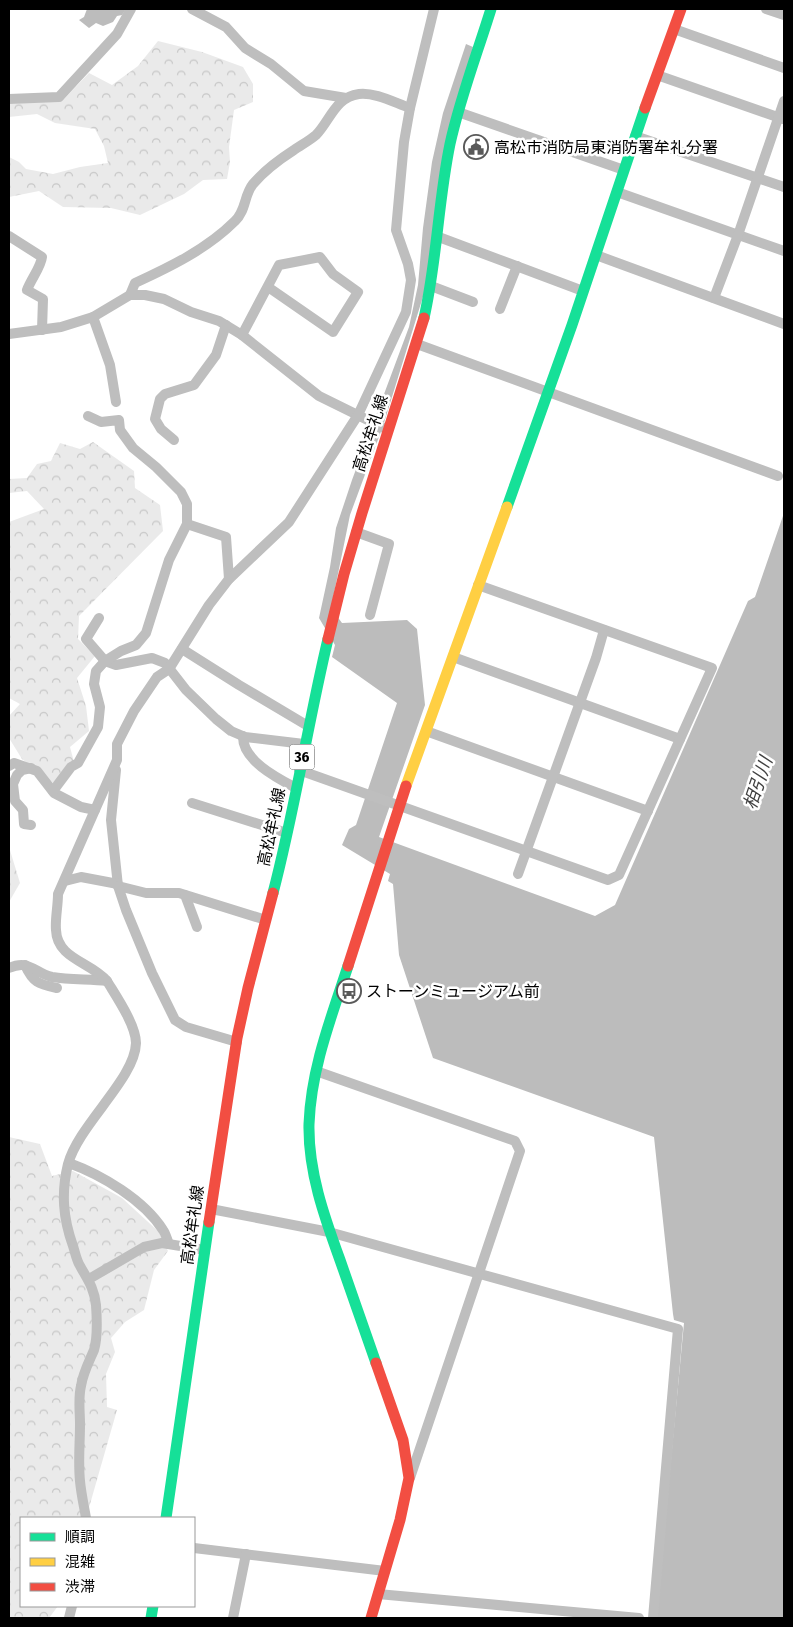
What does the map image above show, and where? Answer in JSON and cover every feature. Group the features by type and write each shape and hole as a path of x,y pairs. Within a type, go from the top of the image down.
{"street":[{"path":"9,99 59,97 117,34 132,9"},
{"path":"192,9 226,27 245,48 271,64 304,91 346,98"},
{"path":"237,1042 186,1027 175,1020 152,973 126,910 118,885 111,820 117,744 134,711 157,677 169,669 209,605 229,579 289,522 358,415 406,312 410,280 408,264 396,230 404,142 410,108 434,9"},
{"name":"高松牟礼線","path":"166,1517 222,1130 237,1042 281,862 304,744 337,602 356,532 417,344 431,286 436,236 450,145 458,112 491,9"},
{"path":"410,1478 403,1440 318,1198 310,1149 309,1124 316,1071 389,838 397,804 426,731 548,392 635,136 681,9"},
{"path":"766,9 784,15"},
{"path":"674,29 784,68"},
{"path":"657,75 781,118"},
{"path":"130,295 135,283 164,270 191,254 236,221 242,213 251,186 268,170 317,134 332,111 346,98 359,94 376,96 410,108"},
{"path":"714,298 781,118 784,101"},
{"path":"458,112 624,170"},
{"path":"635,136 784,187"},
{"path":"616,192 784,251"},
{"path":"9,236 42,257 41,263 26,290 43,299 42,330"},
{"path":"436,236 583,291"},
{"path":"596,255 784,324"},
{"path":"242,335 279,265 320,257 333,274 358,292 333,332 268,287"},
{"path":"500,310 517,266"},
{"path":"431,286 473,302"},
{"path":"9,334 61,327 93,317 130,295 145,295 164,299 191,312 220,321 242,335 319,396 388,430"},
{"path":"93,317 110,365 116,402"},
{"path":"174,440 162,429 155,419 160,399 165,394 194,385 216,355 226,325"},
{"path":"417,344 778,476"},
{"path":"53,791 71,768 78,763 98,727 100,706 94,684 96,671 105,661 121,651 136,646 146,633 169,560 187,524 187,504 181,492 156,467 133,448 120,430 119,420 101,422 88,416"},
{"path":"187,524 226,537 229,579"},
{"path":"356,532 389,544 370,616"},
{"path":"299,770 608,880 618,875 712,668 478,585"},
{"path":"99,618 86,639 105,661 116,665 152,658 165,663 186,690 216,719 231,730 243,736 304,744"},
{"path":"518,874 596,658 604,630"},
{"path":"182,649 239,686 308,726"},
{"path":"452,657 680,740"},
{"path":"426,731 648,811"},
{"path":"243,736 243,742 253,758 270,774 296,788"},
{"path":"86,1517 80,1480 80,1387 87,1364 94,1350 96,1339 96,1305 94,1291 89,1279 78,1263 65,1220 64,1181 76,1145 126,1072 136,1042 132,1028 107,981 101,975 67,954 60,944 56,931 58,894 116,760"},
{"path":"10,761 37,771 53,791 81,807 95,810"},
{"path":"31,768 22,770 17,775 13,784 13,794 15,801 23,810 24,824 32,825"},
{"path":"192,803 287,833"},
{"path":"64,881 80,877 146,893 185,895 266,920"},
{"path":"185,895 197,927"},
{"path":"9,968 18,964 51,976 107,981"},
{"path":"25,965 30,976 38,984 57,988"},
{"path":"316,1071 515,1141 520,1151 410,1478 400,1520 371,1618"},
{"path":"69,1163 101,1176 145,1209 164,1230 169,1244"},
{"path":"211,1209 329,1232 678,1328 653,1618"},
{"path":"89,1279 144,1247 162,1243 205,1250"},
{"path":"195,1548 385,1571"},
{"path":"233,1618 246,1554"},
{"path":"378,1594 639,1618"}],"green space":[{"path":"158,41 202,52 243,67 253,84 253,102 234,110 227,179 203,180 184,194 140,215 111,208 63,207 39,191 9,197 9,157 19,162 26,169 53,174 80,167 108,163 104,146 95,129 55,123 37,114 9,117 9,104 64,99 89,73 112,85 138,66"},
{"path":"93,442 134,471 135,488 160,505 163,531 79,616 78,639 95,656 77,678 86,706 89,731 70,747 74,762 53,783 22,759 9,738 9,716 20,704 9,698 9,522 44,509 27,491 9,493 9,479 27,478 37,464 51,461 60,443 80,449"},
{"path":"9,847 20,883 9,902"},
{"path":"9,1137 40,1144 52,1176 73,1171 122,1198 159,1232 168,1251 154,1270 144,1310 125,1322 111,1338 115,1352 106,1374 107,1407 117,1410 86,1517 20,1517 20,1607 57,1607 49,1618 9,1618"}],"water":[{"path":"87,9 126,9 113,22 103,26 96,23 89,28 79,20 84,17"},
{"name":"相引川","path":"466,44 473,47 426,287 383,426 350,515 331,608 342,623 407,620 417,629 425,705 379,837 595,916 615,905 748,601 755,597 784,513 784,1618 656,1618 684,1323 674,1320 673,1314 654,1137 433,1058 399,955 393,884 388,881 390,874 342,845 349,829 356,825 397,703 332,657 335,645 319,618 336,528 409,327 418,285 432,162 443,113"}],"traffic: fast":[{"path":"424,318 432,275 450,144 491,9"},
{"path":"507,507 572,325 645,108"},
{"path":"273,893 328,639"},
{"path":"348,966 318,1064 311,1104 309,1142 314,1176 323,1210 376,1363"},
{"path":"166,1517 209,1222"},
{"path":"151,1618 153,1607"}],"traffic: slow":[{"path":"406,786 507,507"}],"traffic: jam":[{"path":"645,108 681,9"},
{"path":"328,639 362,513 424,318"},
{"path":"348,966 406,786"},
{"path":"209,1222 237,1038 273,893"},
{"path":"371,1618 400,1520 409,1478 403,1440 376,1363"}],"place":[{"name":"高松市消防局東消防署牟礼分署","path":"476,147"},
{"name":"ストーンミュージアム前","path":"349,991"}]}
